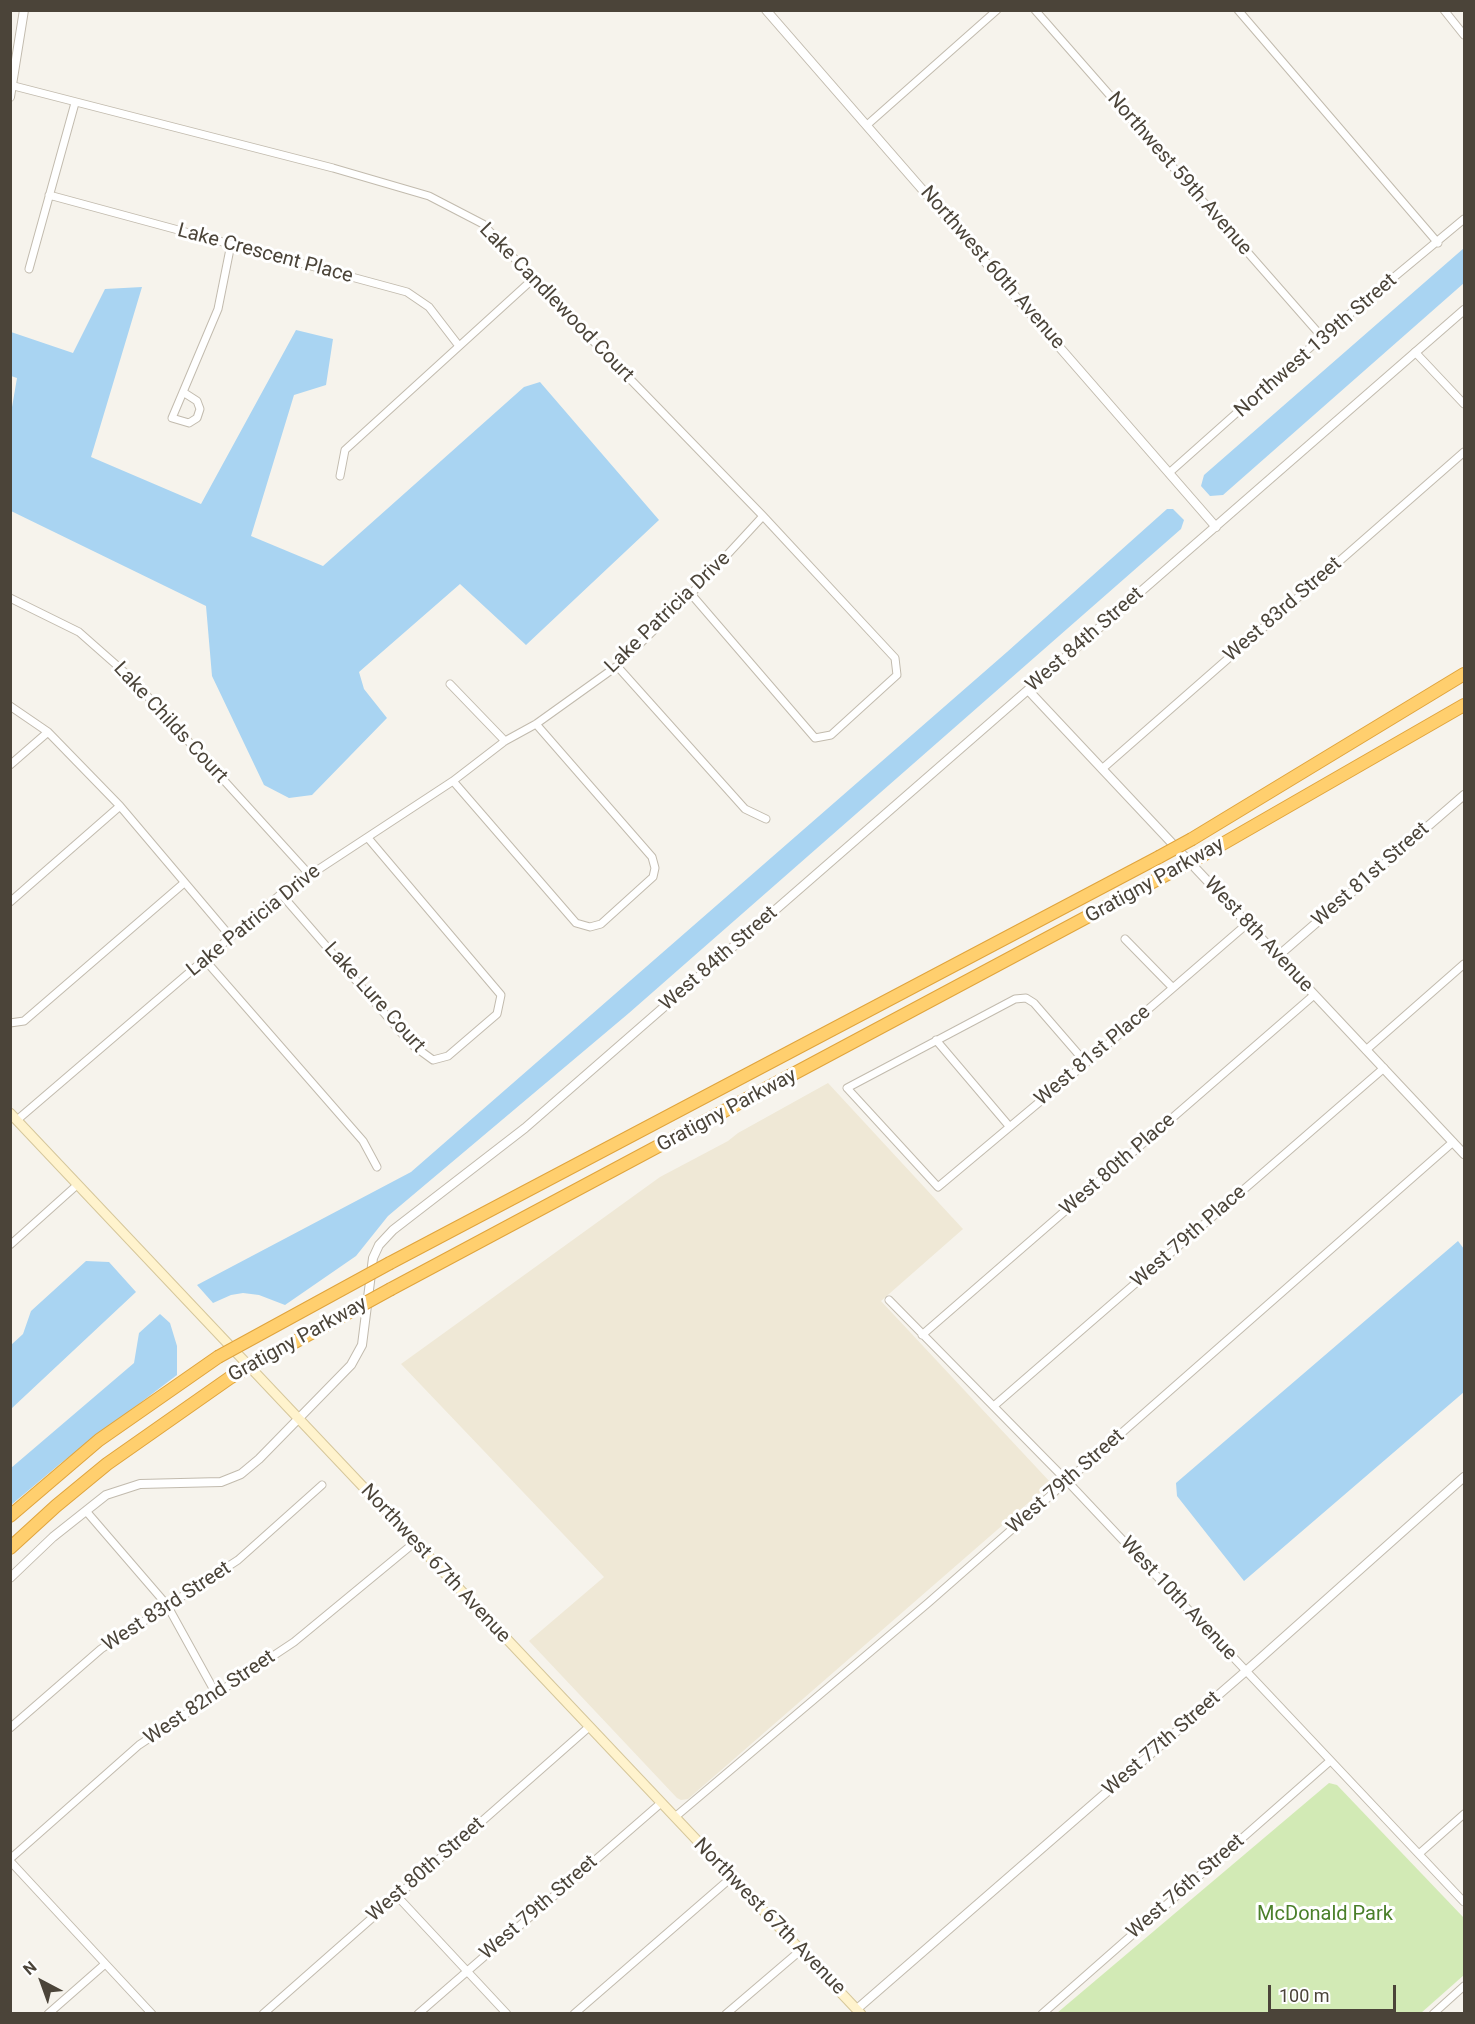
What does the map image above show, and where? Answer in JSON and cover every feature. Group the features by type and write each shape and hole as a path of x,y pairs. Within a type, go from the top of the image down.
{"highway":[{"name":"Gratigny Parkway","path":"10,1516 99,1440 218,1357 390,1263 1192,839 1464,674"},
{"name":"Gratigny Parkway","path":"10,1548 107,1464 176,1413 231,1377 391,1289 1205,854 1464,705"}],"main road":[{"name":"Northwest 67th Avenue","path":"14,1116 414,1543 859,2011"}],"street":[{"path":"10,97 14,86 24,10"},
{"name":"Northwest 60th Avenue","path":"766,10 1216,527"},
{"path":"867,125 997,10"},
{"name":"Northwest 59th Avenue","path":"1035,10 1322,337"},
{"path":"1238,10 1438,243"},
{"path":"1444,10 1464,35"},
{"name":"Lake Candlewood Court","path":"14,86 333,168 429,196 483,224 533,279 763,516 895,658 897,675 831,735 815,738 691,594"},
{"path":"29,268 75,103"},
{"name":"Lake Crescent Place","path":"49,195 407,292 429,307 459,346"},
{"name":"Northwest 139th Street","path":"1169,473 1322,337 1438,243 1464,219"},
{"path":"183,392 197,401 200,409 197,418 189,423 172,418 218,309 231,244"},
{"path":"340,476 345,450 533,279"},
{"name":"West 84th Street","path":"10,1578 106,1495 140,1484 221,1482 241,1474 300,1420 351,1365 362,1345 373,1258 379,1245 393,1230 525,1128 1464,310"},
{"path":"1415,352 1464,404"},
{"name":"West 83rd Street","path":"1102,769 1464,452"},
{"name":"Lake Patricia Drive","path":"14,1116 205,960 281,894 453,781 506,741 536,724 617,666 691,594 763,516"},
{"name":"Lake Childs Court","path":"10,598 79,632 130,677 309,874"},
{"path":"617,666 745,808 766,819"},
{"path":"450,684 506,741"},
{"name":"West 8th Avenue","path":"1028,690 1464,1154"},
{"path":"10,706 48,732 120,806 230,936"},
{"path":"453,781 576,923 590,927 602,924 653,877 656,868 652,856 536,724"},
{"path":"10,765 48,732"},
{"name":"West 81st Street","path":"1278,956 1464,795"},
{"path":"10,902 120,806"},
{"name":"Lake Lure Court","path":"281,894 411,1044 433,1060 448,1056 497,1014 501,995 368,838"},
{"path":"10,1023 24,1021 184,883"},
{"name":"West 81st Place","path":"936,1040 847,1088 938,1188 1248,924"},
{"path":"1125,939 1173,988"},
{"path":"205,960 363,1141 377,1167"},
{"path":"1366,1050 1464,964"},
{"name":"West 80th Place","path":"922,1335 1314,995"},
{"path":"1009,1126 936,1040 1015,999 1026,998 1034,1003 1086,1063"},
{"name":"West 79th Place","path":"995,1406 1384,1068"},
{"name":"West 79th Street","path":"675,1817 825,1692 1454,1142"},
{"path":"11,1243 78,1185"},
{"name":"West 10th Avenue","path":"889,1300 1067,1481 1330,1761 1420,1852 1464,1902"},
{"name":"West 77th Street","path":"859,2011 1464,1477"},
{"name":"West 83rd Street","path":"10,1728 101,1649 238,1560 322,1485"},
{"path":"86,1511 167,1605 215,1692"},
{"name":"West 82nd Street","path":"10,1860 139,1744 294,1642 414,1543"},
{"name":"West 80th Street","path":"263,2013 589,1727"},
{"name":"West 76th Street","path":"1042,2013 1330,1761"},
{"name":"West 79th Street","path":"418,2013 661,1803"},
{"path":"1420,1852 1464,1814"},
{"path":"10,1860 152,2013"},
{"path":"574,2013 732,1877"},
{"path":"397,1896 507,2013"},
{"path":"726,2013 801,1950"},
{"path":"48,2013 105,1964"},
{"path":"1433,2013 1464,1986"}],"shaded area":[{"path":"828,1083 963,1229 881,1301 1051,1483 688,1799 681,1800 529,1641 604,1577 401,1364 660,1177"}],"green space":[{"name":"McDonald Park","path":"1329,1783 1337,1785 1464,1918 1464,1975 1421,2013 1057,2013"}],"water":[{"path":"1464,248 1464,283 1223,495 1210,496 1201,486 1204,475"},
{"path":"142,287 91,457 201,504 296,330 333,339 326,385 294,395 251,536 323,566 524,387 540,382 659,520 526,645 460,584 359,672 364,689 387,718 312,795 289,798 264,785 212,676 206,606 11,511 11,413 17,378 11,376 11,332 73,353 105,289"},
{"path":"1167,509 1173,509 1184,520 1181,529 629,1013 388,1216 356,1256 285,1305 259,1295 243,1293 231,1295 213,1303 197,1285 411,1172 1007,652"},
{"path":"1458,1241 1464,1249 1464,1392 1244,1581 1177,1496 1176,1483"},
{"path":"86,1261 109,1262 136,1292 11,1409 11,1345 23,1334 31,1311"},
{"path":"160,1314 170,1323 177,1346 177,1375 61,1463 11,1505 11,1468 134,1363 139,1333"}]}
